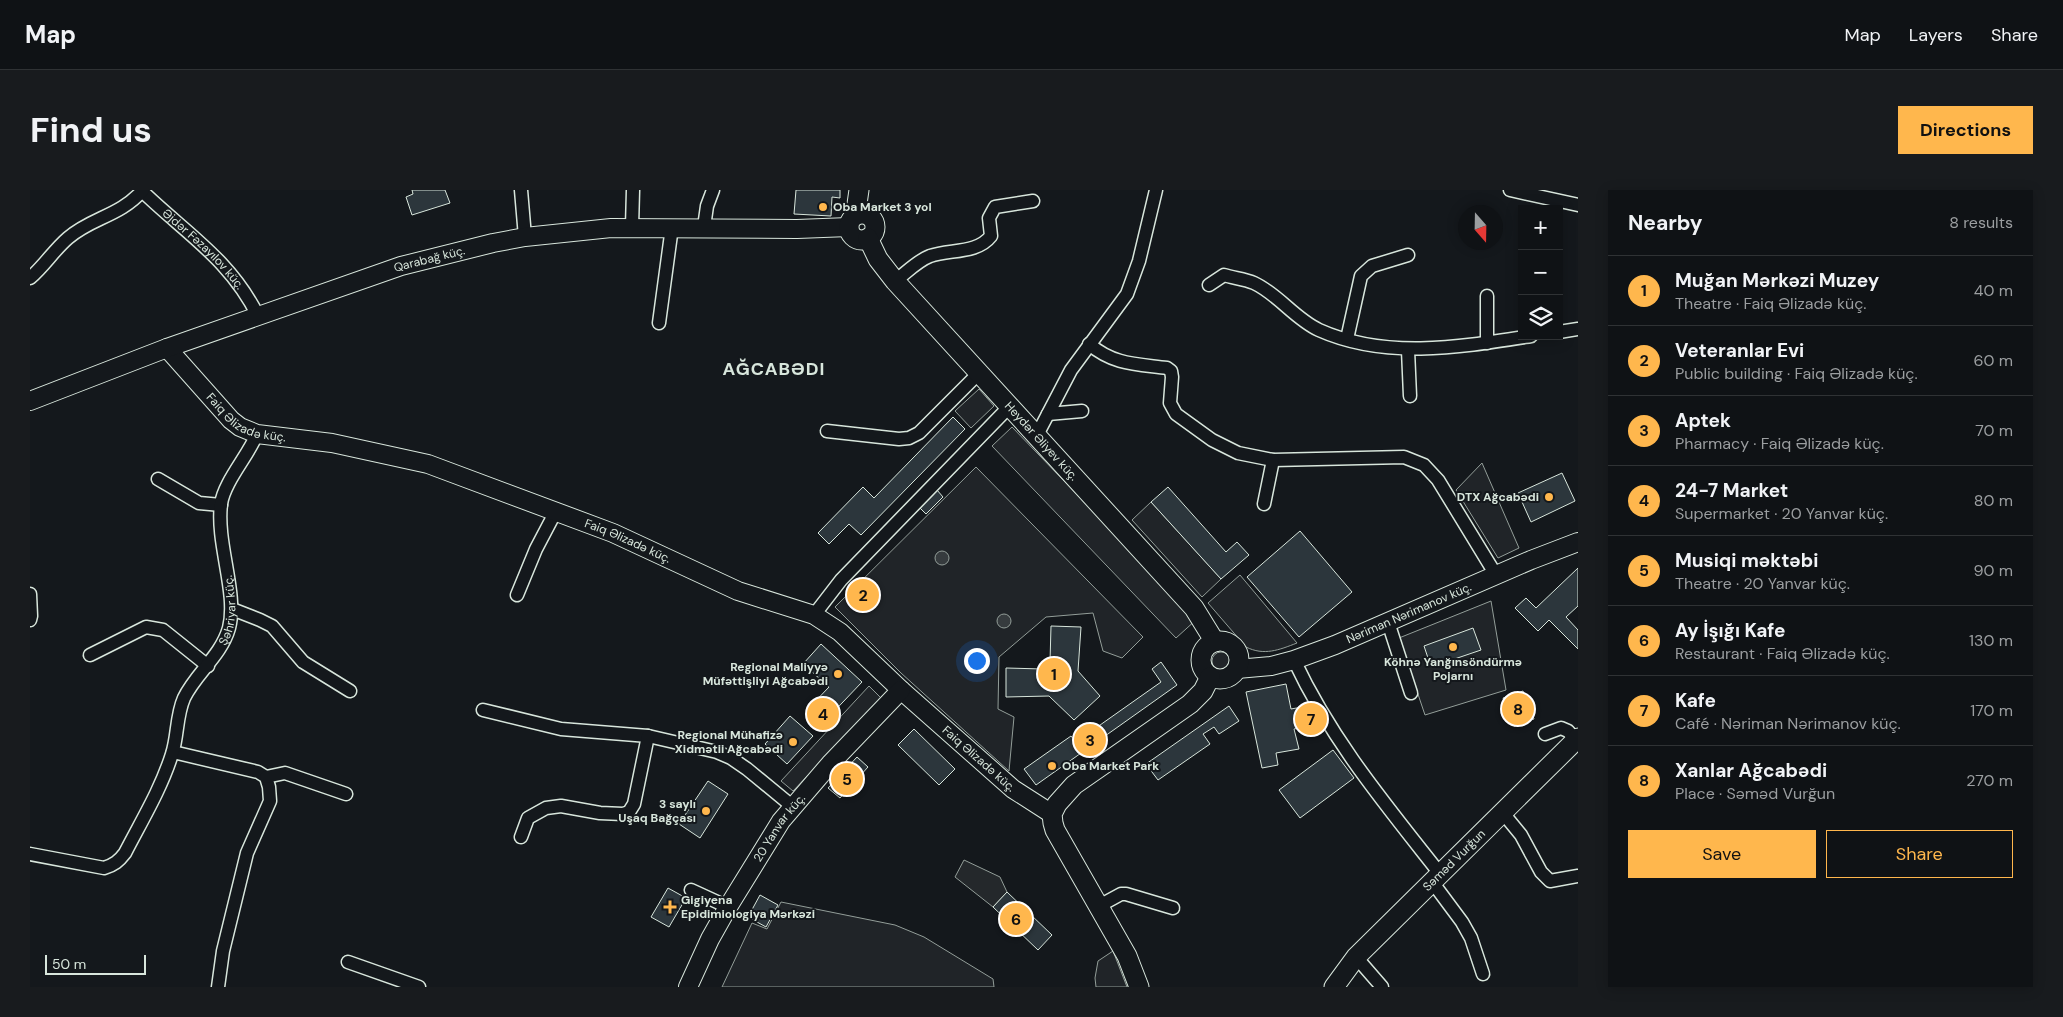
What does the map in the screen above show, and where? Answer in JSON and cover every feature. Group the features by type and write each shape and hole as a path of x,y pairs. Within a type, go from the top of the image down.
{"main road":[{"path":"854,220 859,190"},
{"name":"Heydər Əliyev küç.","path":"854,220 867,214 874,220 874,232 868,238 878,259 895,281 978,374 1037,435 1194,608 1215,642"},
{"path":"1215,642 1227,642 1237,650 1239,663 1237,668 1228,678 1216,679 1210,677 1202,668 1201,658 1204,649 1215,642"},
{"path":"1138,987 1127,956 1055,830 1052,823 1052,814 1057,804 1074,785 1190,704 1203,691 1210,677"},
{"name":"Səməd Vurğun","path":"1334,987 1356,957 1577,739"}],"street":[{"path":"30,278 68,239 87,225 115,213 130,204 142,190"},
{"name":"Əjdər Fəzayılov küç.","path":"142,190 229,270 248,294 258,316"},
{"path":"521,190 525,237"},
{"path":"632,227 633,190"},
{"path":"704,227 713,190"},
{"path":"1037,435 1071,370 1126,294 1139,262 1156,190"},
{"path":"1510,190 1578,206"},
{"path":"895,281 930,256 985,244 991,236 989,218 995,207 1033,201"},
{"name":"Qarabağ küç.","path":"30,401 168,348 401,266 441,254 525,237 632,227 672,226 778,229 854,220"},
{"path":"659,323 672,226"},
{"path":"1347,339 1362,276 1372,266 1408,255"},
{"path":"1209,285 1224,275 1254,283 1318,329 1363,344 1408,350 1487,343 1518,338"},
{"path":"1487,296 1487,343"},
{"path":"1563,331 1578,329"},
{"path":"1089,344 1102,355 1119,361 1167,368 1171,371 1172,377 1170,403 1176,414 1212,440 1238,453 1273,460 1404,458 1424,465 1438,480 1496,575"},
{"name":"Faiq Əlizadə küç.","path":"168,348 231,420 240,427 257,434 332,443 428,464 613,533 738,591 814,615 840,632 901,690 1013,789 1052,814"},
{"path":"1408,350 1410,396"},
{"path":"827,431 899,439 909,438 919,433 978,374"},
{"path":"814,615 841,580 1010,406"},
{"path":"1048,414 1082,411"},
{"name":"Şəhriyar küç.","path":"30,854 104,868 112,866 120,860 124,853 161,784 173,752 184,699 223,644 229,628 232,610 222,546 221,505 225,490 251,449 257,434"},
{"path":"1264,504 1273,460"},
{"path":"158,479 199,503 221,505"},
{"path":"516,595 536,549 556,511"},
{"name":"Nəriman Nərimanov küç.","path":"1237,668 1271,666 1294,660 1578,542"},
{"path":"30,594 32,616 30,620"},
{"path":"232,610 272,626 303,662 350,690"},
{"path":"1388,622 1411,693"},
{"path":"90,655 146,627 162,630 208,666"},
{"path":"1294,660 1308,690 1332,731 1437,879 1471,938 1483,974"},
{"name":"20 Yanvar küç.","path":"688,987 728,907 769,839 792,806 901,690"},
{"path":"483,710 561,728 648,736 717,752 731,758 792,806"},
{"path":"1544,734 1561,728 1577,739"},
{"path":"521,837 528,818 546,808 561,806 600,813 623,814 629,812 634,804 648,736"},
{"path":"173,752 258,772 266,777 269,787 270,801 247,852 223,951 218,987"},
{"path":"266,777 285,773 346,794"},
{"path":"1503,813 1521,835 1541,872 1550,881 1578,876"},
{"path":"691,890 728,907"},
{"path":"1098,906 1121,894 1126,894 1173,908"},
{"path":"1356,957 1382,987"},
{"path":"348,962 419,987"}],"shaded area":[{"path":"979,389 994,406 971,428 955,411"},
{"path":"1012,427 1197,619 1176,638 992,446"},
{"path":"1482,463 1519,548 1498,558 1456,490"},
{"path":"976,467 1143,637 1122,658 1103,651 1093,613 1046,617 999,657 998,709 1014,717 1009,771 901,673 835,607"},
{"path":"1151,502 1221,579 1202,597 1132,520"},
{"path":"939,551 945,551 949,558 945,565 939,565 935,561 935,555"},
{"path":"1240,575 1297,643 1278,650 1265,652 1246,647 1208,603"},
{"path":"1491,601 1506,690 1425,715 1399,638"},
{"path":"1001,614 1007,614 1011,621 1007,628 1001,628 997,624 997,618"},
{"path":"1221,652 1227,655 1230,661 1227,667 1221,670 1215,667 1212,661 1215,655"},
{"path":"869,686 881,698 793,791 781,781"},
{"path":"964,860 1000,877 1007,892 993,907 955,877"},
{"path":"781,902 895,925 924,937 993,979 994,987 722,987 752,923 767,929"},
{"path":"1113,951 1127,987 1096,987 1095,978 1098,961"}],"building":[{"path":"412,190 445,190 450,203 412,215 406,197 413,194"},
{"path":"796,190 840,190 840,198 832,197 831,216 794,214"},
{"path":"953,417 965,429 861,535 849,524 829,544 818,533 863,487 874,498"},
{"path":"1562,473 1575,501 1531,522 1518,493"},
{"path":"1168,487 1226,552 1237,542 1249,555 1221,579 1151,502"},
{"path":"937,490 943,497 926,514 920,508"},
{"path":"1300,531 1352,592 1299,637 1247,577"},
{"path":"1578,568 1578,606 1566,617 1578,630 1578,649 1549,620 1538,631 1515,608 1526,598 1536,608"},
{"path":"1051,626 1081,627 1078,671 1100,696 1074,720 1049,696 1006,697 1006,668 1043,669 1050,662"},
{"path":"1473,628 1481,650 1431,667 1424,646"},
{"path":"821,644 862,682 823,723 808,709 829,687 803,664"},
{"path":"1161,662 1177,685 1036,785 1024,769 1071,736 1076,742 1161,682 1152,669"},
{"path":"1286,684 1291,709 1313,705 1317,724 1294,729 1299,749 1276,753 1278,765 1262,768 1246,692"},
{"path":"1523,691 1534,719 1514,726 1503,698"},
{"path":"1229,706 1239,721 1219,734 1214,727 1203,734 1210,744 1158,780 1146,764"},
{"path":"790,716 813,736 787,764 765,744"},
{"path":"914,729 955,769 939,785 898,745"},
{"path":"1333,750 1354,778 1300,818 1279,790"},
{"path":"857,757 868,767 840,798 828,788"},
{"path":"708,781 728,794 700,838 679,824"},
{"path":"668,888 686,898 669,927 651,917"},
{"path":"1007,892 1052,935 1038,950 993,907"},
{"path":"760,895 778,905 766,927 748,917"}],"place":[{"name":"Oba Market 3 yol","path":"823,207"},
{"name":"DTX Ağcabədi","path":"1549,497"},
{"name":"Veteranlar Evi","path":"863,595"},
{"name":"Köhnə Yanğınsöndürmə Pojarnı","path":"1453,647"},
{"name":"Regional Maliyyə Müfəttişliyi Ağcabədi","path":"838,674"},
{"name":"Muğan Mərkəzi Muzey","path":"1054,674"},
{"name":"Xanlar Ağcabədi","path":"1518,709"},
{"name":"24-7 Market","path":"823,714"},
{"name":"Kafe","path":"1311,719"},
{"name":"Aptek","path":"1090,740"},
{"name":"Regional Mühafizə Xidmətii Ağcabədi","path":"793,742"},
{"name":"Oba Market Park","path":"1052,766"},
{"name":"Musiqi məktəbi","path":"847,779"},
{"name":"3 saylı Uşaq Bağçası","path":"706,811"},
{"name":"Gigiyena Epidimiologiya Mərkəzi","path":"670,907"},
{"name":"Ay İşığı Kafe","path":"1016,919"}],"district":[{"name":"AĞCABƏDI","path":"774,369"}]}
